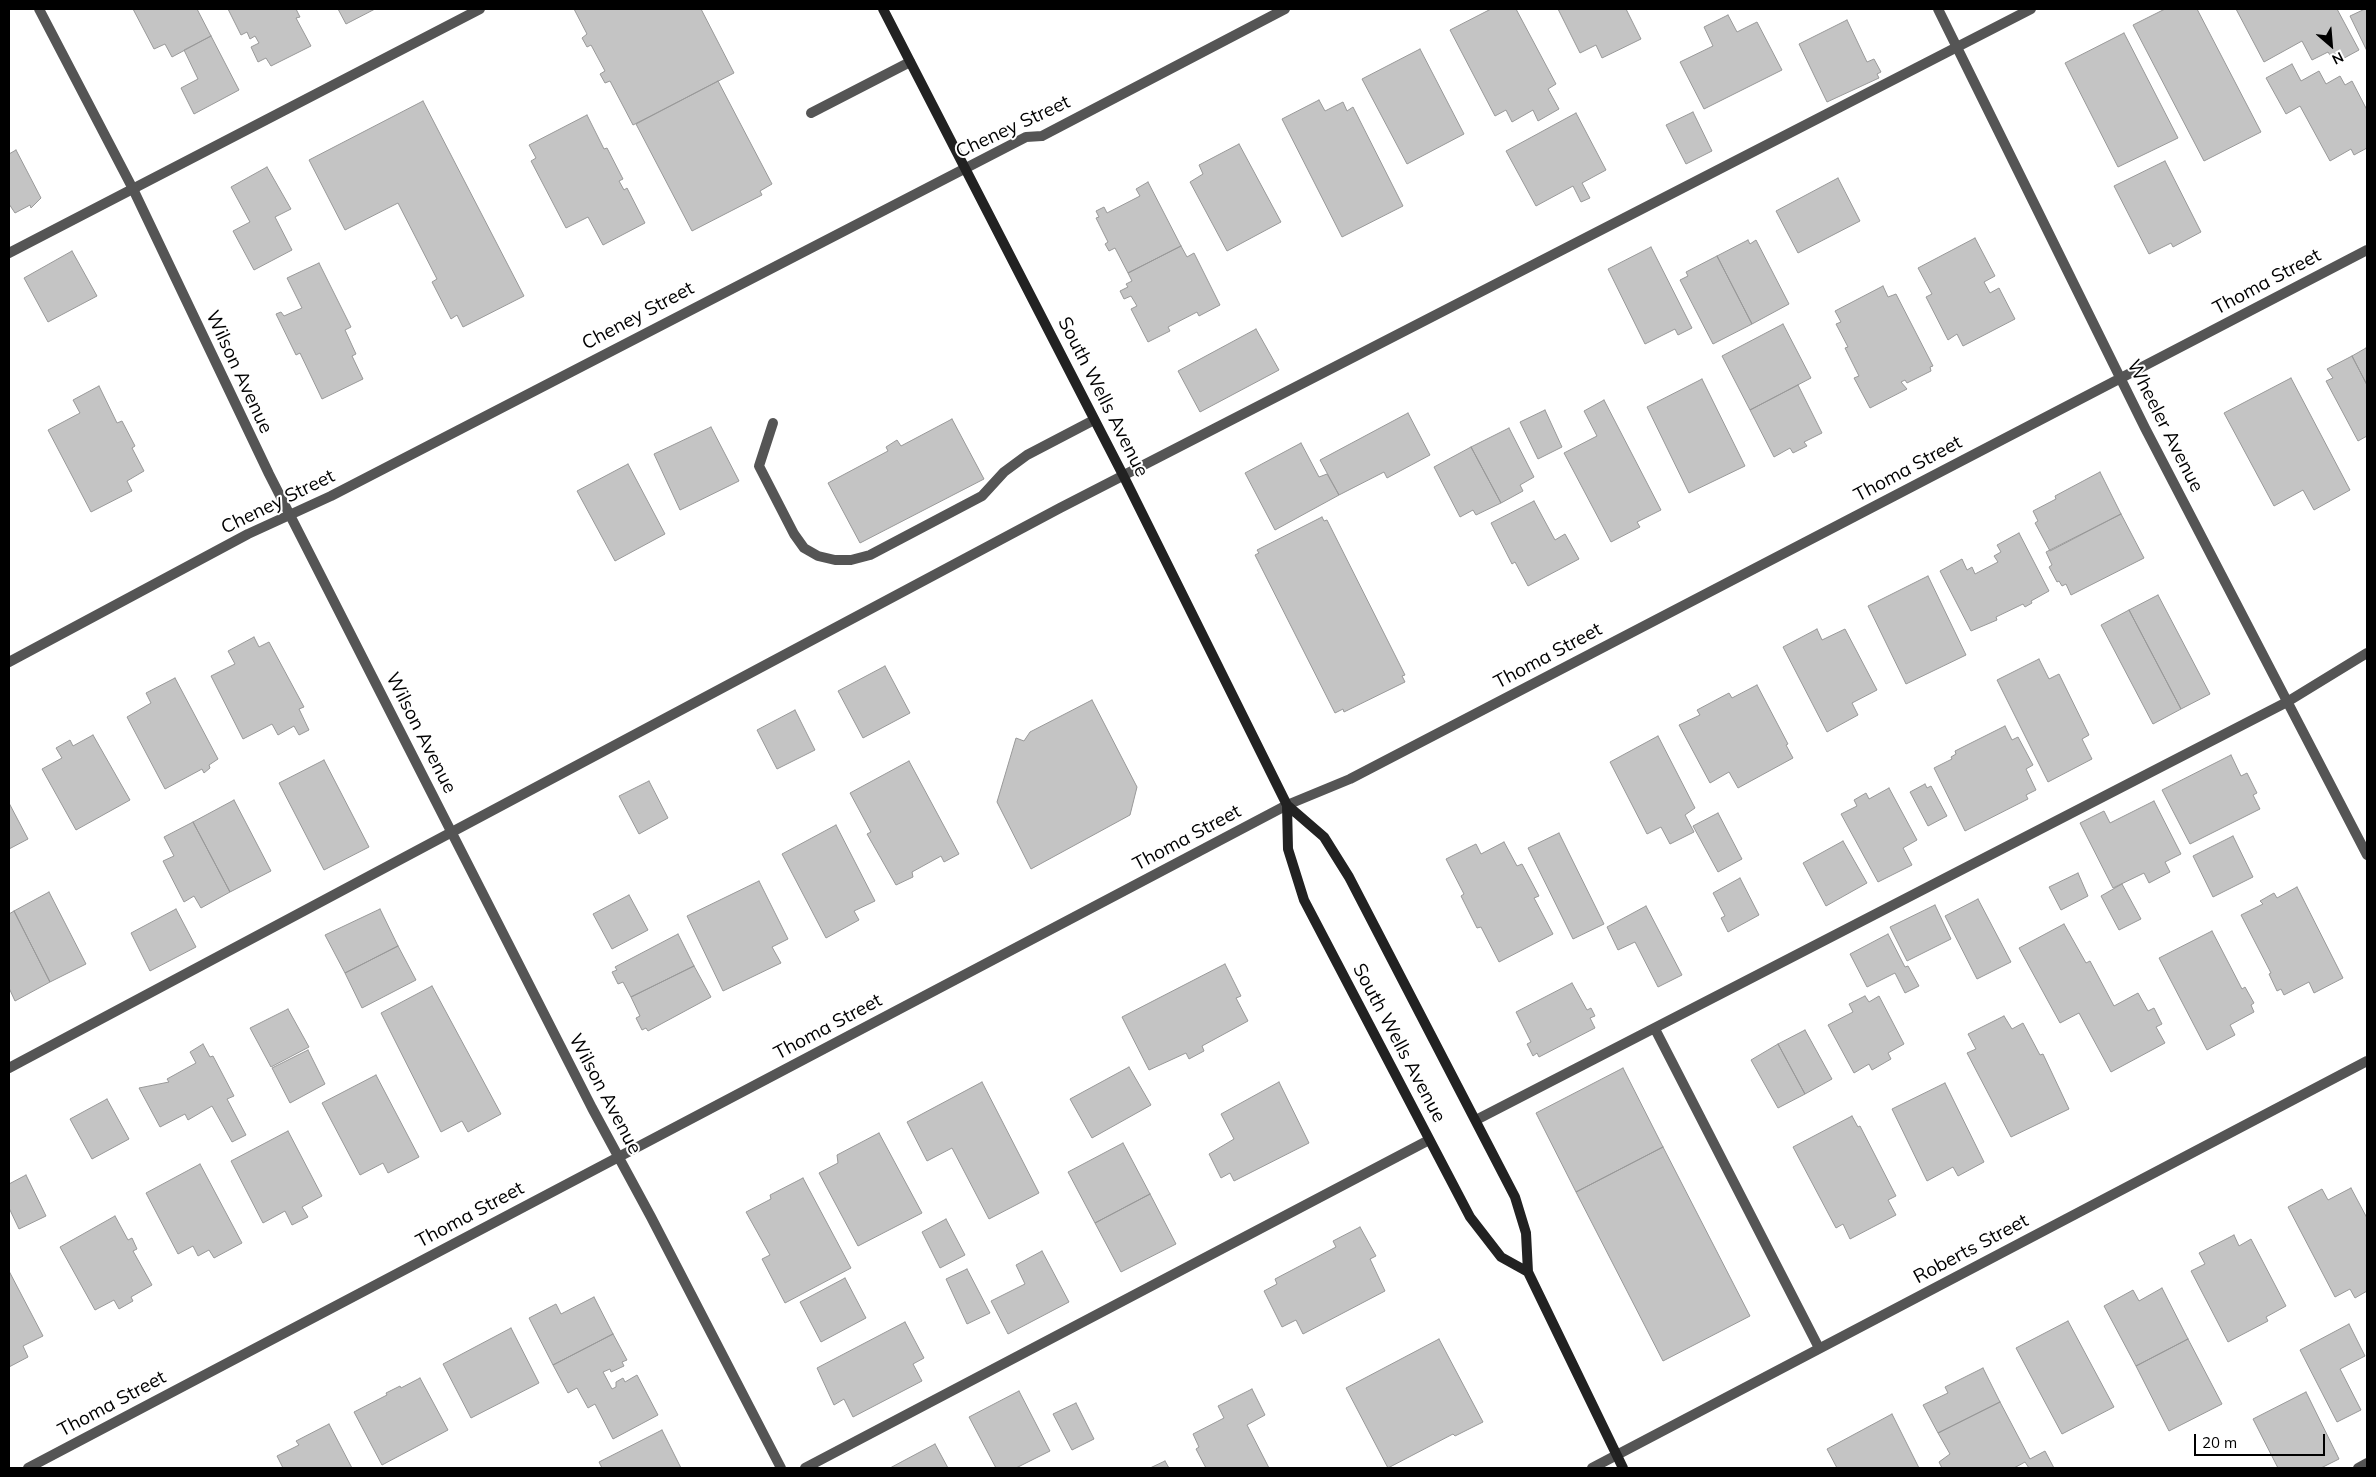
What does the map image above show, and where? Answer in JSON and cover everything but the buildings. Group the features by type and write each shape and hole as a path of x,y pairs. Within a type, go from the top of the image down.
{"main road":[{"name":"South Wells Avenue","path":"883,9 964,169 1124,475 1287,805 1324,837 1350,877 1476,1120 1515,1197 1526,1233 1528,1272 1623,1468"},
{"name":"South Wells Avenue","path":"1287,805 1288,849 1304,900 1470,1217 1501,1257 1528,1272"}],"street":[{"name":"Wilson Avenue","path":"39,9 133,189 291,516 451,832 618,1158 781,1468"},
{"path":"9,254 480,9"},
{"name":"Cheney Street","path":"9,662 248,534 291,516 1026,137 1042,136 1285,9"},
{"name":"Wheeler Avenue","path":"1938,9 2144,428 2367,855"},
{"path":"9,1068 1124,475 2031,9"},
{"path":"811,113 910,62"},
{"name":"Thoma Street","path":"28,1468 1287,805 1350,779 2367,250"},
{"path":"773,423 759,466 794,534 804,548 818,556 835,560 851,560 870,555 982,496 1004,472 1028,455 1094,420"},
{"path":"1476,1120 1656,1029 2287,702 2367,653"},
{"path":"1656,1029 1819,1348"},
{"name":"Roberts Street","path":"1592,1468 2367,1061"},
{"path":"805,1468 1429,1140"},
{"path":"2358,1468 2367,1463"}]}
